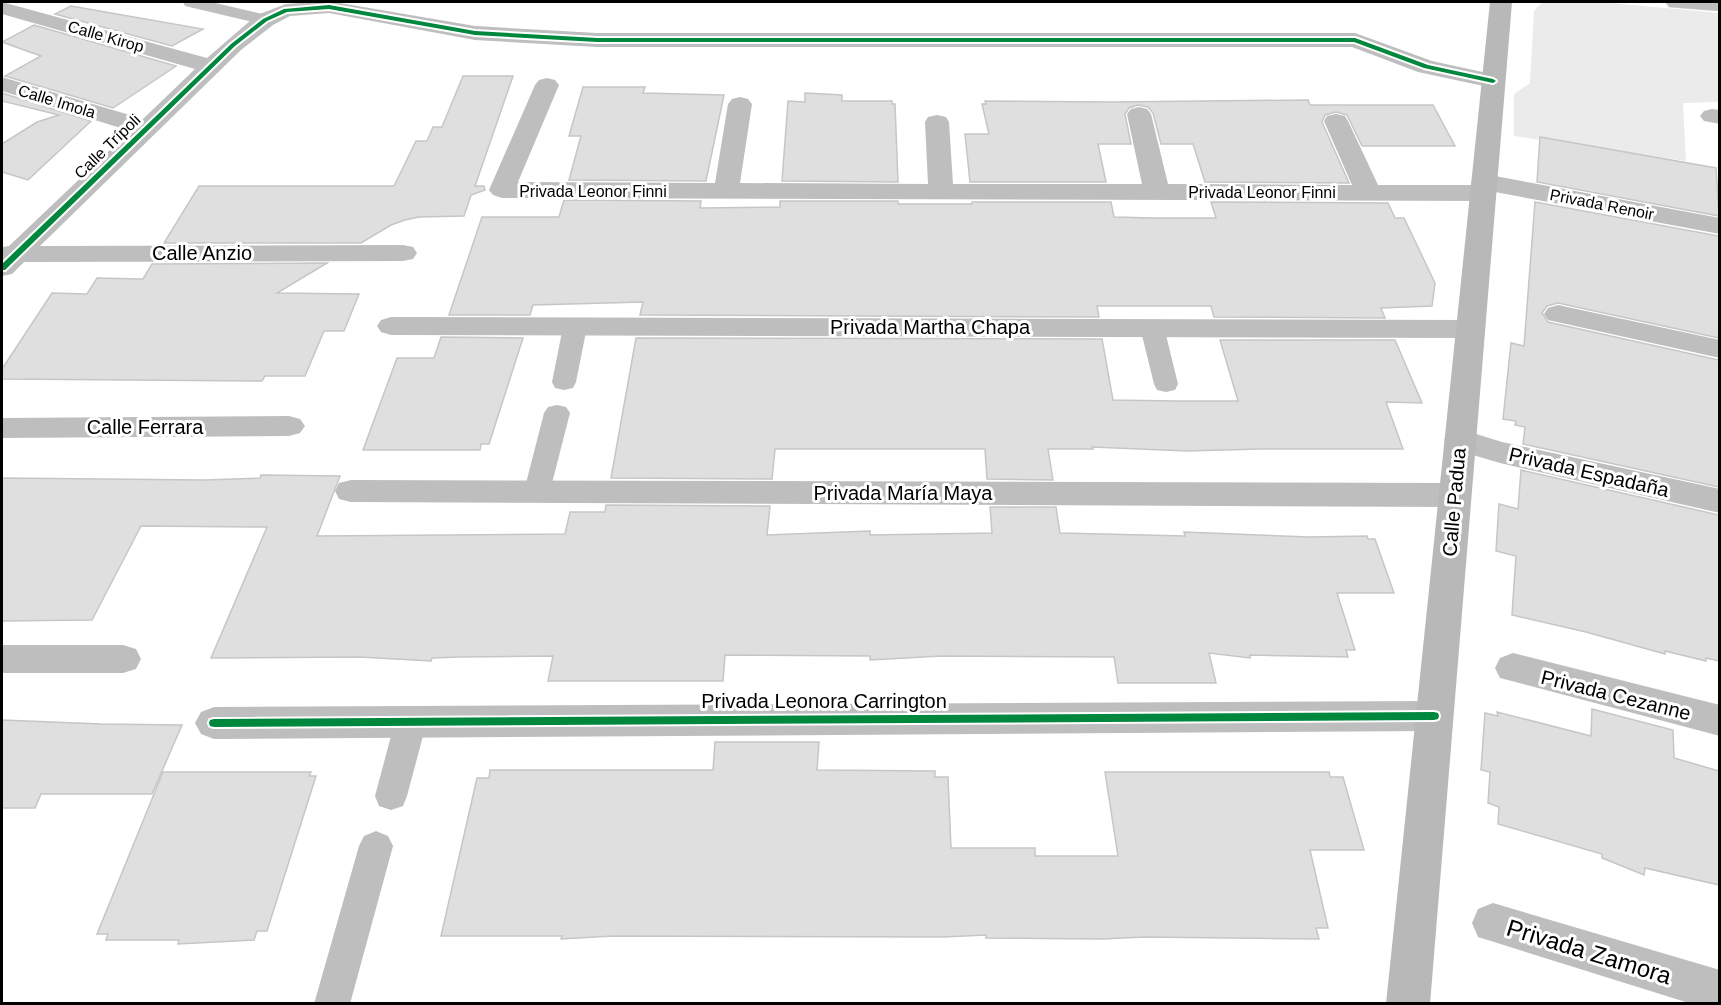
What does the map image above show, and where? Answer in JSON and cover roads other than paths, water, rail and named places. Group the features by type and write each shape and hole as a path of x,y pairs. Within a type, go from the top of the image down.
{"main road":[{"path":"1677,2 1719,5"},
{"name":"Calle Trípoli","path":"6,259 233,45 265,20 290,6"},
{"path":"290,6 329,7 475,33 597,40 1355,40 1426,67 1493,81"},
{"name":"Calle Kirop","path":"2,7 211,66"},
{"name":"Calle Imola","path":"2,84 147,128"},
{"name":"Privada Leonor Finni","path":"547,85 502,190 1368,192 1483,187"},
{"path":"726,191 740,104"},
{"path":"1139,114 1157,192"},
{"name":"Privada Leonor Finni","path":"1336,121 1368,192"},
{"path":"937,122 941,192"},
{"name":"Privada Renoir","path":"1483,187 1719,226"},
{"name":"Calle Anzio","path":"6,259 403,253"},
{"path":"1557,314 1719,349"},
{"name":"Privada Martha Chapa","path":"391,326 1470,329"},
{"name":"Calle Ferrara","path":"2,428 289,426"},
{"name":"Privada Espadaña","path":"1460,440 1500,453 1719,501"},
{"name":"Privada María Maya","path":"351,491 1455,495"},
{"path":"2,659 123,659"},
{"name":"Privada Cezanne","path":"1513,668 1719,721"},
{"name":"Privada Leonora Carrington","path":"214,723 1434,716"},
{"name":"Privada Zamora","path":"1493,923 1719,991"}],"street":[{"name":"Calle Padua","path":"1408,1004 1501,2"}],"lane":[{"path":"190,2 265,20"},
{"path":"564,382 575,327"},
{"path":"1152,327 1166,384"},
{"path":"537,491 557,413"},
{"path":"390,796 411,722"},
{"path":"332,1004 376,846"}]}
